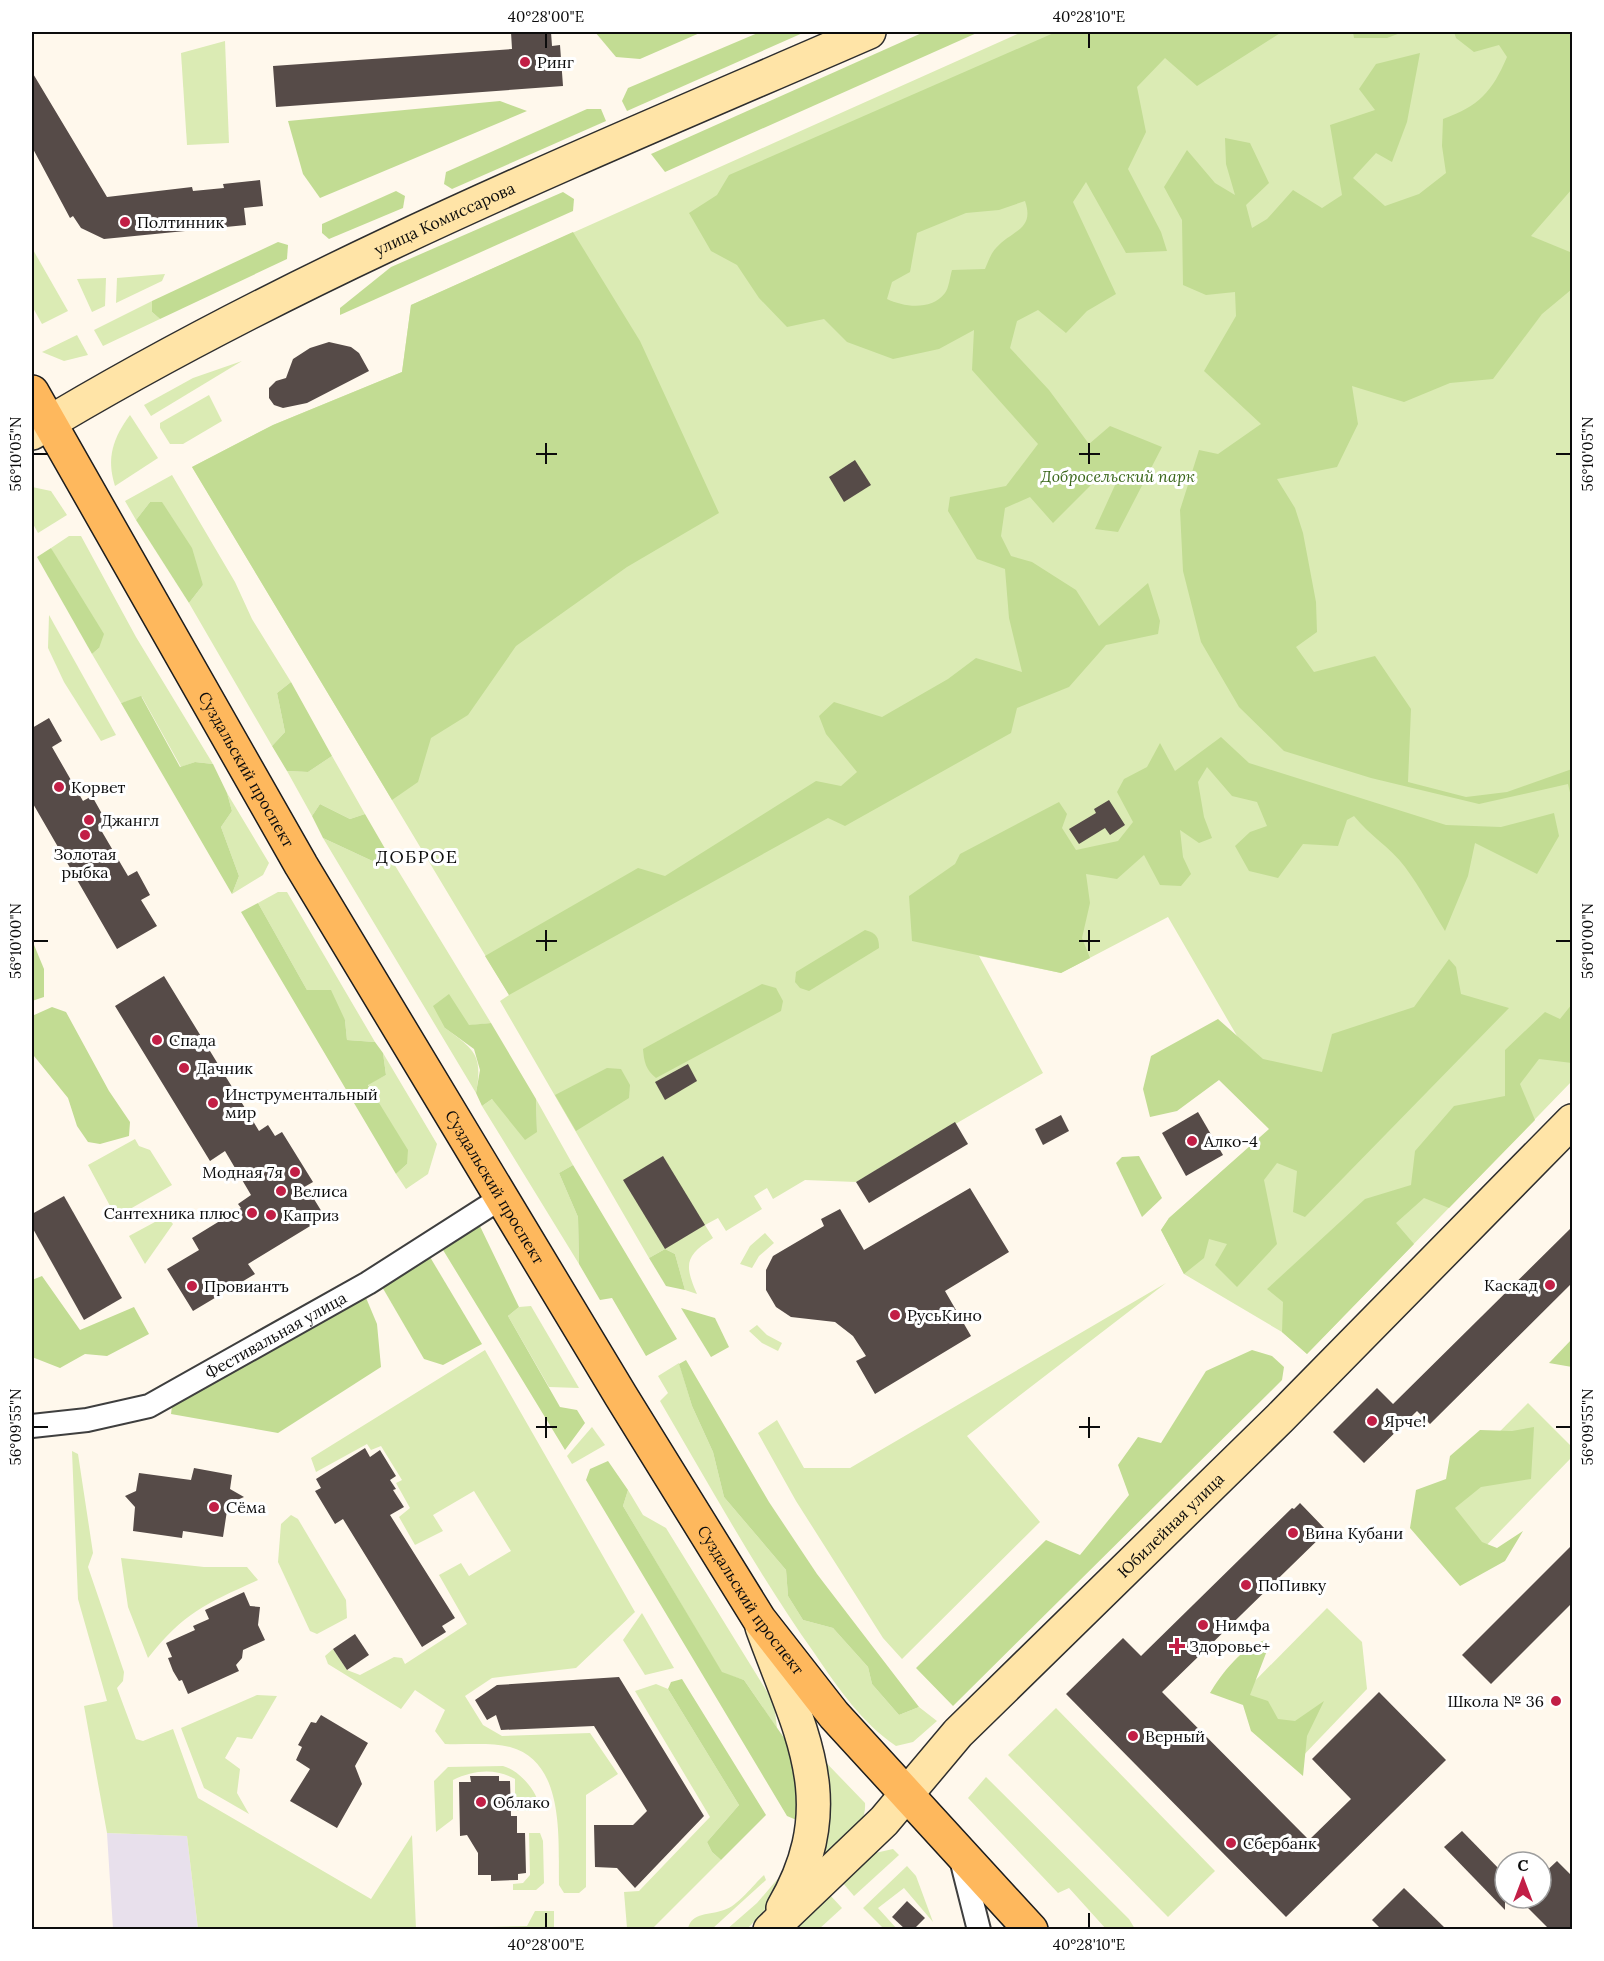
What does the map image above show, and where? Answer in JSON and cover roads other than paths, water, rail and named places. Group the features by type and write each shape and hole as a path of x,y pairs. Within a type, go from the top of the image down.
{"main road":[{"name":"улица Комиссарова","path":"40,427 118,382 331,272 869,32"},
{"name":"Суздальский проспект","path":"32,392 40,427 501,1198 759,1619 834,1715 1031,1929"},
{"name":"Юбилейная улица","path":"770,1929 884,1821 958,1732 1280,1418 1572,1121"},
{"path":"759,1619 802,1738 814,1780 815,1820 806,1856 792,1891 770,1929"}],"street":[{"name":"Фестивальная улица","path":"32,1426 87,1420 148,1406 368,1283 501,1198"},
{"path":"960,1854 979,1929"}],"place":[{"name":"Ринг","path":"525,62"},
{"name":"Полтинник","path":"125,222"},
{"name":"Корвет","path":"59,787"},
{"name":"Джангл","path":"89,820"},
{"name":"Золотая рыбка","path":"85,835"},
{"name":"Спада","path":"157,1040"},
{"name":"Дачник","path":"184,1068"},
{"name":"Инструментальный мир","path":"213,1103"},
{"name":"Алко-4","path":"1192,1141"},
{"name":"Модная 7я","path":"295,1172"},
{"name":"Велиса","path":"281,1191"},
{"name":"Сантехника плюс","path":"252,1213"},
{"name":"Каприз","path":"271,1215"},
{"name":"Каскад","path":"1550,1285"},
{"name":"Провиантъ","path":"192,1286"},
{"name":"РусьКино","path":"895,1315"},
{"name":"Ярче!","path":"1372,1421"},
{"name":"Сёма","path":"214,1507"},
{"name":"Вина Кубани","path":"1293,1533"},
{"name":"ПоПивку","path":"1246,1585"},
{"name":"Нимфа","path":"1203,1625"},
{"name":"Здоровье+","path":"1177,1646"},
{"name":"Школа № 36","path":"1556,1701"},
{"name":"Верный","path":"1133,1736"},
{"name":"Облако","path":"481,1802"},
{"name":"Сбербанк","path":"1231,1843"}],"district":[{"name":"ДОБРОЕ","path":"417,856"}],"park label":[{"name":"Добросельский парк","path":"1118,476"}]}
